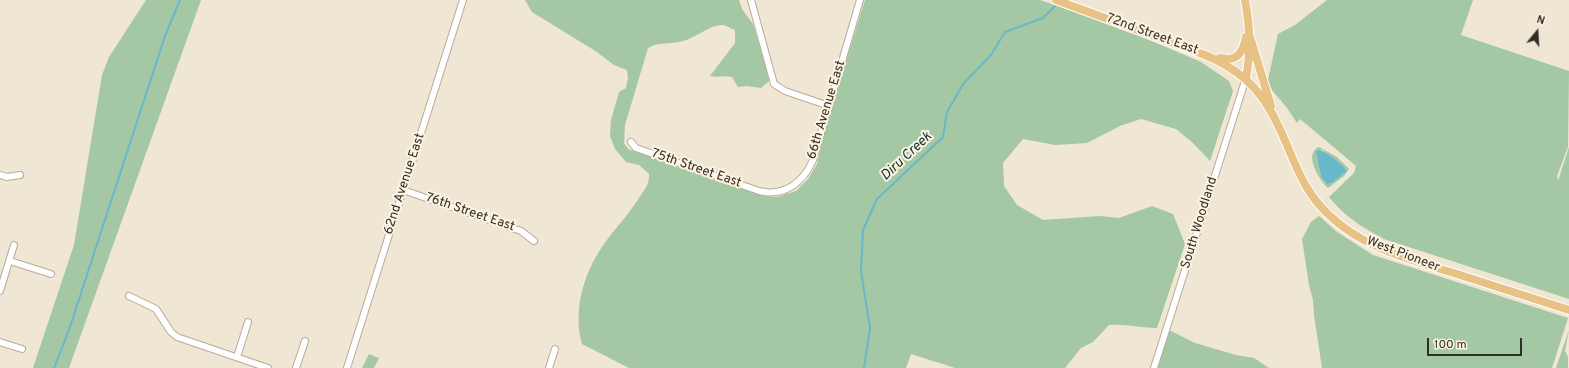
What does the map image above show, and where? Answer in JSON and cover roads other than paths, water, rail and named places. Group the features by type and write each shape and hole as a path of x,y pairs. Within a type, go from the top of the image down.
{"main road":[{"name":"72nd Street East","path":"1056,0 1205,54 1228,66 1246,78"},
{"path":"1245,0 1250,37 1249,61 1246,78"},
{"path":"1205,54 1229,60 1238,56 1244,47 1248,21"},
{"path":"1250,37 1275,118"},
{"name":"West Pioneer","path":"1246,78 1266,102 1275,118 1304,185 1313,198 1327,214 1356,236 1399,256 1569,310"}],"street":[{"name":"62nd Avenue East","path":"347,368 463,0"},
{"path":"751,0 774,84 785,91 829,106"},
{"name":"66th Avenue East","path":"765,193 776,193 787,190 798,183 813,160 860,0"},
{"name":"South Woodland","path":"1154,368 1246,78"},
{"name":"75th Street East","path":"631,142 636,148 765,193"},
{"path":"0,176 6,177 20,175"},
{"name":"76th Street East","path":"403,190 521,231 534,241"},
{"path":"0,291 14,245"},
{"path":"10,261 51,274"},
{"path":"128,296 156,309 171,332 177,337 268,368"},
{"path":"237,357 248,322"},
{"path":"296,368 305,341"},
{"path":"0,342 22,349"},
{"path":"549,368 555,349"}],"water":[{"path":"1318,150 1334,158 1347,171 1332,183 1327,184 1321,177 1316,152"}],"waterway":[{"path":"54,368 69,330 165,36 180,0"},
{"name":"Diru Creek","path":"864,368 870,328 861,271 863,230 877,199 943,137 947,112 964,83 991,55 1005,32 1043,18 1055,6"}]}
